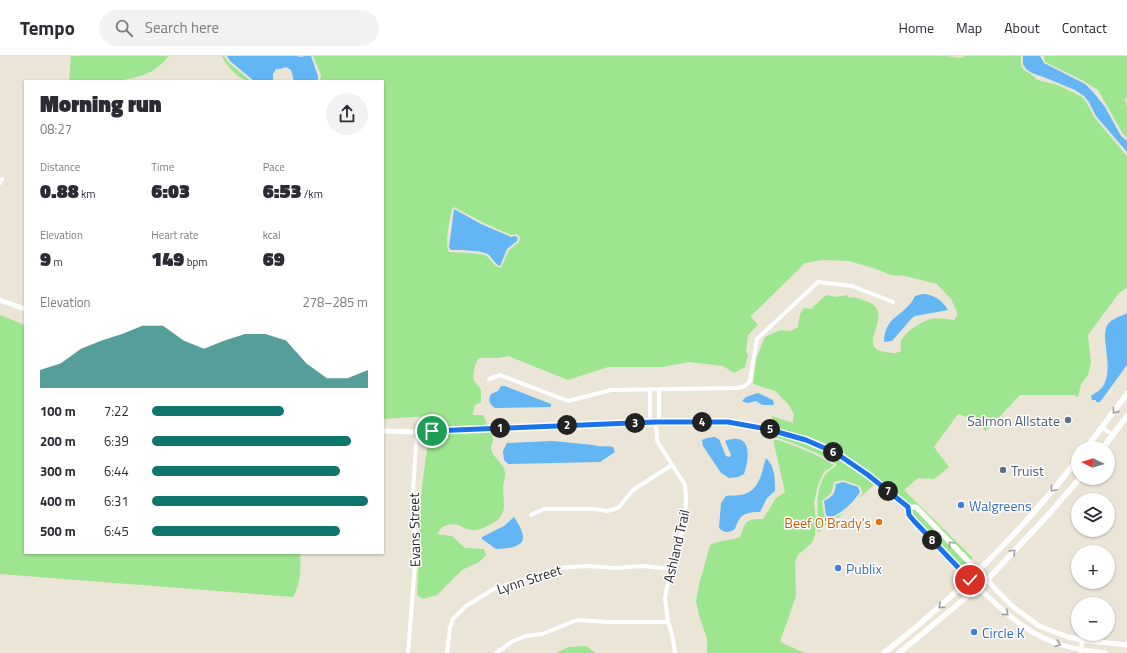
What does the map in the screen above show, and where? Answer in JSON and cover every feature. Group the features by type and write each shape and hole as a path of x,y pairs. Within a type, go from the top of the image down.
{"main road":[{"path":"1091,441 1127,394"},
{"path":"1108,441 1127,416"},
{"path":"884,653 935,612 970,580 1007,542 1071,467"},
{"path":"899,653 979,588 1049,514 1074,485"}],"street":[{"path":"489,379 500,375 568,401 611,390 737,388 745,386 750,381 757,339 818,282 852,286 893,302"},
{"path":"0,300 24,309"},
{"path":"650,389 650,422"},
{"name":"Ashland Trail","path":"659,389 657,441 685,485 686,498 685,519 665,598 668,622 672,634 675,653"},
{"path":"384,431 417,432 650,422 728,422 767,429 806,440 836,453 868,475 908,507 916,507 1011,605 1039,626 1055,633 1071,637"},
{"path":"1102,427 1113,435"},
{"name":"Evans Street","path":"408,653 416,550 412,505 417,432"},
{"path":"531,515 544,509 615,509 620,507 633,490 672,465"},
{"path":"908,507 909,515 914,521 970,580 1008,616 1036,634 1056,643 1081,651 1106,653"},
{"name":"Lynn Street","path":"447,653 450,627 453,619 466,606 494,589 560,568 587,566 616,568 643,566 672,569"},
{"path":"496,653 513,641 526,636 542,634 577,620 608,622 668,622"},
{"path":"1081,651 1082,641"},
{"path":"1090,641 1127,646"}],"green space":[{"path":"71,56 169,56 158,67 149,73 138,77 121,80 69,80"},
{"path":"222,56 224,56 228,62 250,80 238,76"},
{"path":"313,56 947,56 961,58 965,56 1021,56 1023,69 1037,80 1058,85 1082,97 1087,103 1094,117 1127,156 1127,288 1119,293 1088,335 1091,363 1088,375 1081,384 1078,397 1074,395 1020,395 985,431 977,422 958,414 934,447 949,467 934,479 918,478 904,490 973,558 971,560 918,505 909,505 870,473 839,453 806,438 773,428 772,416 793,423 794,414 788,404 775,391 753,384 756,359 765,337 780,330 791,331 798,327 800,314 804,308 811,309 826,295 835,297 847,295 848,298 857,298 875,306 878,313 878,321 873,337 873,344 877,349 888,352 896,353 901,351 901,342 903,338 910,330 919,324 932,319 954,320 957,316 957,312 951,299 937,284 905,276 891,275 849,261 822,260 805,263 751,316 758,325 748,335 746,352 748,355 745,367 734,373 723,366 689,362 663,367 608,367 568,380 508,356 499,358 479,358 475,365 473,379 481,390 481,402 475,405 473,415 483,415 488,426 429,429 430,416 384,419 384,80 320,80 321,75","holes":["454,207 511,235 516,234 520,237 519,242 509,250 501,268 496,266 484,255 449,252 447,243 452,209"]},
{"path":"1044,56 1127,56 1127,96 1125,99 1127,107 1127,138 1123,134 1098,90 1082,80 1045,62"},
{"path":"0,315 24,325 24,554 300,554 300,575 298,586 293,597 0,574"},
{"path":"490,431 493,439 491,449 492,452 503,466 505,472 503,487 503,513 497,521 479,530 471,530 453,524 442,527 437,534 452,536 465,548 484,549 486,555 479,562 462,570 437,595 423,599 417,595 421,495 429,433"},
{"path":"774,433 815,447 840,459 875,484 858,499 863,493 860,486 843,480 834,482 831,493 822,501 824,515 830,520 843,513 839,517 829,521 818,533 819,488 826,474 836,466 836,464 808,449 778,438 774,438"},
{"path":"774,440 784,442 806,451 834,465 824,472 818,485 814,503 816,522 815,535 812,543 798,555 795,562 796,596 780,642 805,653 707,653 707,639 696,601 710,545 740,537 745,524 749,520 763,519 776,498 785,492"},
{"path":"911,509 915,509 967,564 963,569 916,519 912,514"},
{"path":"586,646 596,653 556,653 568,647"}],"water":[{"path":"227,56 311,56 318,80 294,80 291,70 286,67 276,69 273,74 273,80 253,80 230,61"},
{"path":"1023,56 1040,56 1044,63 1085,84 1105,107 1121,136 1127,141 1127,152 1096,116 1089,102 1084,96 1075,90 1032,73 1026,69 1023,64"},
{"path":"454,209 481,224 511,237 515,236 518,238 517,241 507,249 500,266 495,263 486,253 451,250 449,247"},
{"path":"922,294 937,298 948,310 915,316 892,341 885,342 885,332 888,326 911,303 915,296"},
{"path":"1127,313 1127,365 1100,402 1096,402 1096,400 1092,400 1091,396 1102,387 1108,371 1105,337 1108,324 1114,319"},
{"path":"501,386 505,386 551,404 551,407 495,408 490,403 491,394 498,391"},
{"path":"758,393 773,400 774,404 762,405 756,401 747,403 742,401 746,397"},
{"path":"714,437 719,439 726,456 729,457 731,455 725,441 734,439 740,440 744,443 748,454 744,474 738,477 729,478 721,473 703,446 702,440"},
{"path":"553,441 610,446 613,447 615,452 600,462 508,464 504,460 503,451 507,443"},
{"path":"766,458 773,469 775,477 775,491 767,498 760,512 747,513 741,517 735,529 729,532 723,531 719,528 721,503 726,496 745,494 754,488 762,474"},
{"path":"843,482 858,487 860,492 847,507 830,518 826,515 824,501 830,498 833,494 836,484"},
{"path":"514,517 519,525 523,537 522,542 519,545 496,549 482,539 482,537 504,526"}],"place":[{"name":"Salmon Allstate","path":"1068,420"},
{"name":"Truist","path":"1003,470"},
{"name":"Walgreens","path":"961,505"},
{"name":"Beef O'Brady's","path":"879,522"},
{"name":"Publix","path":"838,568"},
{"name":"Circle K","path":"974,632"}],"route":[{"path":"432,431 656,422 728,422 767,429 806,440 836,453 868,475 908,507 909,515 914,521 970,580"}]}
